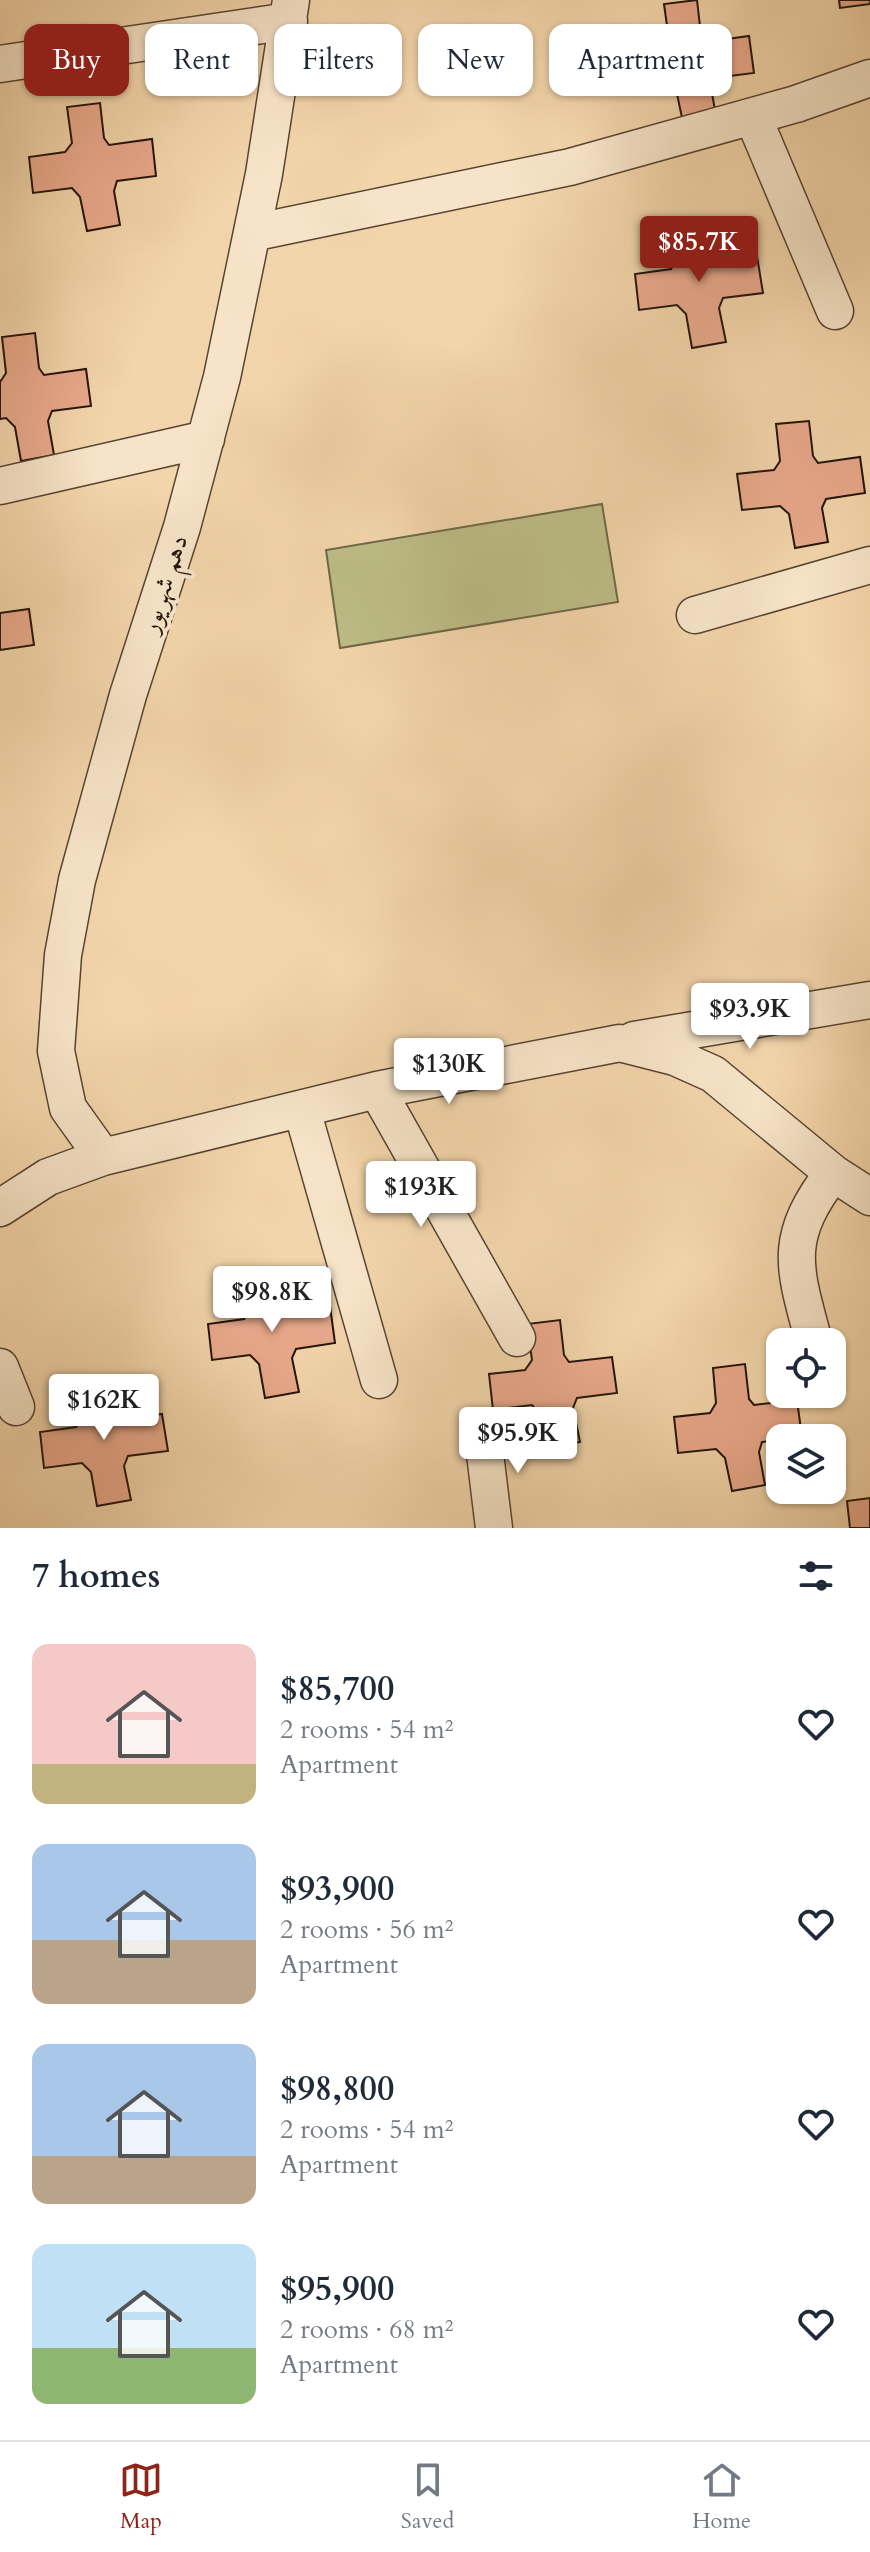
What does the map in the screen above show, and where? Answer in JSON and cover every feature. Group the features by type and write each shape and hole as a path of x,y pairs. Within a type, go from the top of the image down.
{"street":[{"path":"0,64 290,11"},
{"name":"دهم شهریور","path":"103,1157 68,1108 56,1051 63,955 77,880 128,695 182,527 222,377 264,174 290,11"},
{"path":"252,233 570,167 753,117 870,78"},
{"path":"753,117 835,311"},
{"path":"0,486 206,439"},
{"path":"695,615 870,565"},
{"path":"0,1208 48,1177 103,1157 377,1090 620,1043 870,1000"},
{"path":"620,1043 675,1057 713,1074 833,1173 870,1197"},
{"path":"377,1090 517,1338"},
{"path":"302,1110 379,1380"},
{"path":"810,1328 796,1276 797,1238 813,1199 833,1173"},
{"path":"0,1367 16,1407"},
{"path":"482,1429 494,1528"}],"green space":[{"path":"602,504 618,602 340,648 326,550"}],"building":[{"path":"697,0 700,24 667,24 664,4"},
{"path":"839,0 870,0 870,4 840,8"},
{"path":"749,36 754,73 732,76 732,38"},
{"path":"677,96 712,96 717,121 684,127"},
{"path":"100,103 104,138 109,145 152,139 156,176 117,181 114,191 120,225 87,231 80,197 72,188 33,193 29,157 65,152 72,143 67,107"},
{"path":"706,220 710,255 715,262 757,256 763,293 723,298 719,308 726,342 692,348 686,314 677,305 639,310 635,274 671,269 677,260 673,224"},
{"path":"35,333 39,368 44,375 86,369 91,406 52,411 48,421 54,455 21,461 15,427 6,418 0,419 0,382 6,373 2,337"},
{"path":"809,421 813,456 818,463 860,457 865,493 826,499 822,508 828,542 795,548 789,514 780,506 742,510 737,474 774,470 780,461 776,424"},
{"path":"29,609 34,645 0,650 0,613"},
{"path":"279,1271 283,1305 288,1312 330,1306 335,1343 296,1349 292,1358 299,1392 265,1398 259,1364 250,1355 212,1360 208,1324 244,1319 250,1310 246,1274"},
{"path":"560,1320 564,1355 569,1362 612,1357 617,1393 577,1398 573,1408 580,1442 547,1448 540,1414 532,1405 493,1410 489,1374 525,1370 532,1360 527,1324"},
{"path":"745,1364 749,1399 754,1405 798,1408 800,1424 766,1424 766,1442 762,1442 759,1452 765,1485 732,1491 725,1458 716,1449 678,1453 674,1417 710,1413 716,1403 713,1368"},
{"path":"111,1378 115,1413 120,1420 162,1414 168,1451 128,1456 124,1466 131,1500 97,1506 91,1472 82,1463 44,1468 40,1432 76,1427 82,1418 78,1382"},
{"path":"870,1498 870,1528 850,1528 847,1501"}]}
